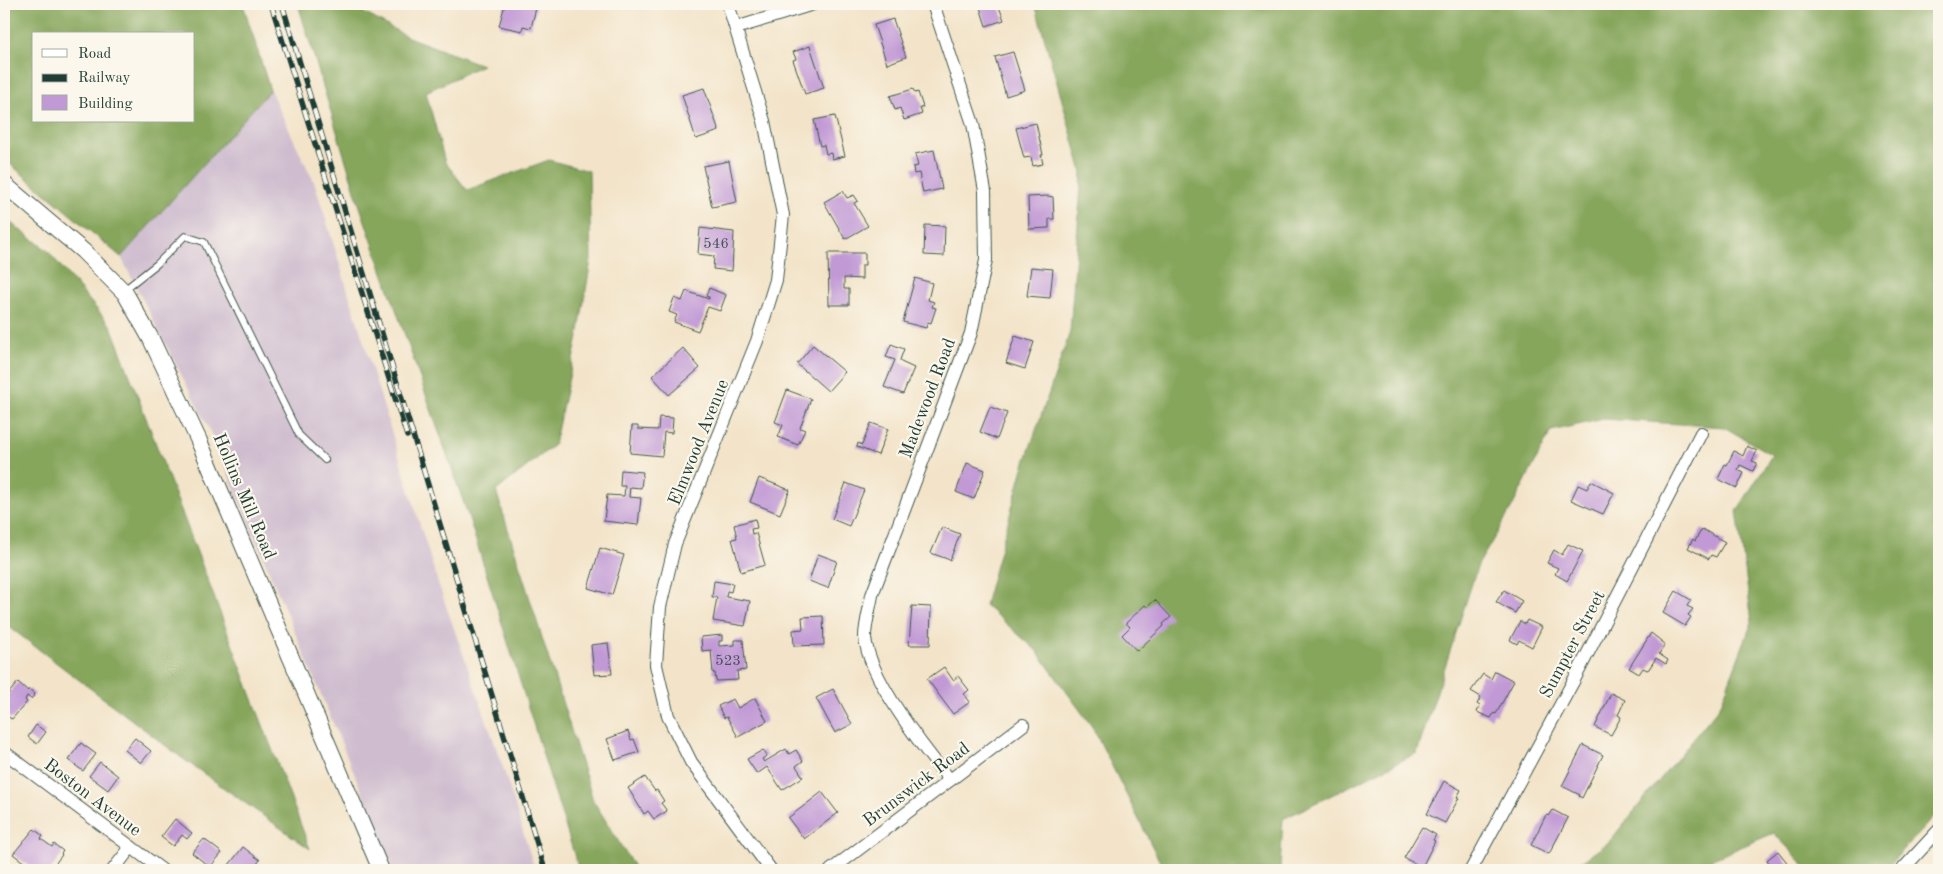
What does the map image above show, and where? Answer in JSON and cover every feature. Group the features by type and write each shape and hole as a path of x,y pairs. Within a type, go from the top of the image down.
{"street":[{"name":"Elmwood Avenue","path":"728,4 764,121 783,215 776,280 757,341 676,544 660,607 656,665 668,716 691,762 771,870"},
{"path":"736,28 813,4"},
{"name":"Madewood Road","path":"933,4 973,124 985,191 986,260 971,333 872,595 865,637 875,672 906,722 950,780"},
{"name":"Hollins Mill Road","path":"4,184 83,251 123,291 151,339 199,440 381,870"},
{"name":"Sumpter Street","path":"1471,870 1578,671 1701,433"},
{"name":"Brunswick Road","path":"831,870 1023,725"},
{"name":"Boston Avenue","path":"4,752 162,870"},
{"path":"1902,870 1939,830"},
{"path":"113,870 131,847"}],"lane":[{"path":"123,291 157,264 185,236 204,242 299,436 325,460"}],"shaded area":[{"path":"270,90 315,184 438,583 503,767 535,870 393,870 210,431 121,257"}],"green space":[{"path":"4,4 243,4 270,90 121,257 4,159"},
{"path":"298,4 348,4 408,37 482,65 426,92 445,162 467,190 549,160 589,171 591,260 578,337 554,445 496,491 593,800 636,870 579,870 468,515 359,204"},
{"path":"1035,4 1939,4 1939,224 1933,255 1939,274 1939,811 1885,870 1809,870 1774,833 1687,870 1570,870 1609,842 1720,706 1752,622 1737,511 1772,455 1724,427 1604,419 1551,431 1510,511 1478,565 1417,753 1283,819 1280,870 1164,870 1093,728 1036,650 985,605 1023,468 1070,332 1082,172"},
{"path":"4,218 47,250 111,326 310,849 186,761 4,623"}],"building":[{"path":"505,4 537,4 531,28 523,26 522,31 499,26"},
{"path":"979,4 998,4 1004,20 986,26"},
{"path":"893,19 906,57 887,64 874,25"},
{"path":"810,46 824,88 805,94 793,60 796,59 793,52"},
{"path":"1013,52 1025,90 1006,96 995,57"},
{"path":"704,88 719,131 696,139 682,95"},
{"path":"913,89 915,93 918,92 923,107 920,108 922,114 904,120 900,108 895,110 890,96"},
{"path":"835,116 845,156 832,159 831,153 826,154 824,145 820,146 814,120"},
{"path":"1036,123 1043,155 1041,155 1043,164 1033,166 1031,157 1024,158 1016,128"},
{"path":"934,150 942,189 923,193 919,173 914,174 913,167 918,166 915,154"},
{"path":"729,161 737,202 712,207 703,166"},
{"path":"843,191 847,198 854,195 858,201 854,203 868,226 845,239 824,202"},
{"path":"1028,197 1053,197 1054,219 1049,219 1049,228 1029,229"},
{"path":"925,225 945,226 944,256 924,255"},
{"path":"700,228 734,232 732,271 713,269 714,256 698,254"},
{"path":"828,253 865,253 865,265 862,265 862,279 844,278 844,289 849,289 849,305 829,305"},
{"path":"1031,267 1053,269 1050,298 1027,296"},
{"path":"915,278 932,283 928,300 934,302 932,307 936,308 931,323 928,322 926,328 903,322"},
{"path":"709,288 726,295 720,311 708,307 698,331 674,322 677,315 669,312 674,298 682,301 686,291 709,299 706,296"},
{"path":"1015,336 1034,342 1025,369 1006,363"},
{"path":"891,344 904,349 901,362 914,368 903,394 884,387 895,360 886,357"},
{"path":"813,345 845,372 828,391 797,364"},
{"path":"683,348 700,368 669,395 652,376"},
{"path":"787,390 811,399 800,428 805,430 798,445 778,437 783,425 775,422"},
{"path":"990,407 1007,413 997,439 980,432"},
{"path":"659,417 673,418 672,433 664,432 662,456 630,453 632,426 638,426 638,429 658,430"},
{"path":"871,423 888,429 878,455 857,447 858,443 862,445"},
{"path":"1747,446 1757,451 1752,461 1757,463 1753,471 1740,465 1738,470 1744,473 1737,488 1718,479 1734,451 1743,456"},
{"path":"967,463 985,470 974,499 956,492"},
{"path":"621,470 643,472 641,488 630,487 629,497 641,498 638,525 604,521 607,495 624,496 625,486 620,486"},
{"path":"759,478 790,490 780,514 750,502"},
{"path":"1591,481 1614,493 1603,514 1571,500 1578,485 1587,489"},
{"path":"846,483 864,490 849,526 832,519"},
{"path":"755,519 757,528 751,529 752,534 756,533 765,565 741,572 732,539 737,538 734,525"},
{"path":"942,527 960,534 950,560 931,553"},
{"path":"1702,529 1725,542 1716,557 1711,555 1709,559 1688,548"},
{"path":"1568,544 1583,551 1567,581 1555,574 1558,568 1547,563 1554,550 1562,555"},
{"path":"600,548 624,555 612,595 588,588"},
{"path":"818,554 837,561 828,588 809,581"},
{"path":"714,581 733,584 731,592 727,591 726,597 750,601 745,626 713,621 717,597 712,597"},
{"path":"1504,590 1522,601 1515,613 1496,602"},
{"path":"1676,591 1691,600 1687,606 1693,609 1688,615 1691,617 1685,626 1663,613"},
{"path":"1155,600 1171,617 1137,651 1122,635 1130,627 1126,623 1145,605 1147,607"},
{"path":"912,606 931,607 930,645 909,645"},
{"path":"823,616 824,645 794,646 793,630 803,629 802,617"},
{"path":"1527,620 1542,627 1532,647 1519,640 1517,644 1510,640 1520,621 1525,624"},
{"path":"1651,633 1665,644 1659,654 1668,660 1666,664 1656,658 1649,669 1643,668 1639,674 1629,668"},
{"path":"722,635 722,641 719,641 719,646 735,645 735,640 743,640 746,670 737,671 738,680 716,681 715,673 713,673 711,650 702,651 701,637"},
{"path":"608,643 612,674 594,675 591,645"},
{"path":"944,667 953,680 958,676 969,690 964,694 970,702 953,714 927,679"},
{"path":"1495,671 1514,681 1496,714 1494,713 1491,718 1477,712 1480,706 1477,704 1481,697 1471,691 1483,674 1491,679"},
{"path":"18,682 28,691 29,689 35,694 31,699 27,696 25,700 27,702 12,719 4,715 4,699"},
{"path":"833,689 852,724 835,733 816,698"},
{"path":"1611,693 1625,700 1618,715 1621,717 1611,735 1595,727"},
{"path":"755,698 767,721 738,737 727,717 724,718 718,706 733,699 738,708"},
{"path":"36,725 46,732 37,744 28,737"},
{"path":"628,731 631,740 634,739 639,752 615,760 607,739"},
{"path":"135,738 151,751 141,763 125,750"},
{"path":"81,743 96,754 83,771 68,760"},
{"path":"1583,745 1603,755 1582,798 1580,795 1562,786"},
{"path":"786,749 789,754 796,750 803,761 796,766 803,777 782,790 767,767 757,774 747,759 763,750 767,756 762,759 764,762"},
{"path":"100,762 118,776 108,790 89,776"},
{"path":"645,777 655,791 657,790 664,801 661,803 667,811 654,819 648,811 644,814 628,788"},
{"path":"1444,781 1461,790 1457,797 1459,798 1445,823 1427,814"},
{"path":"822,792 838,813 804,839 788,818"},
{"path":"1553,810 1568,818 1549,854 1531,845 1546,815 1549,816"},
{"path":"175,819 192,833 187,839 182,835 173,846 161,837"},
{"path":"1422,827 1436,835 1422,867 1404,858"},
{"path":"34,829 43,836 41,839 52,847 54,844 63,851 50,870 34,870 13,854"},
{"path":"204,839 222,853 210,867 192,853"},
{"path":"243,847 260,860 252,870 225,870"},
{"path":"1778,851 1793,870 1774,870 1767,860"}],"railway":[{"path":"271,4 407,436"},
{"path":"282,4 545,870"}]}
